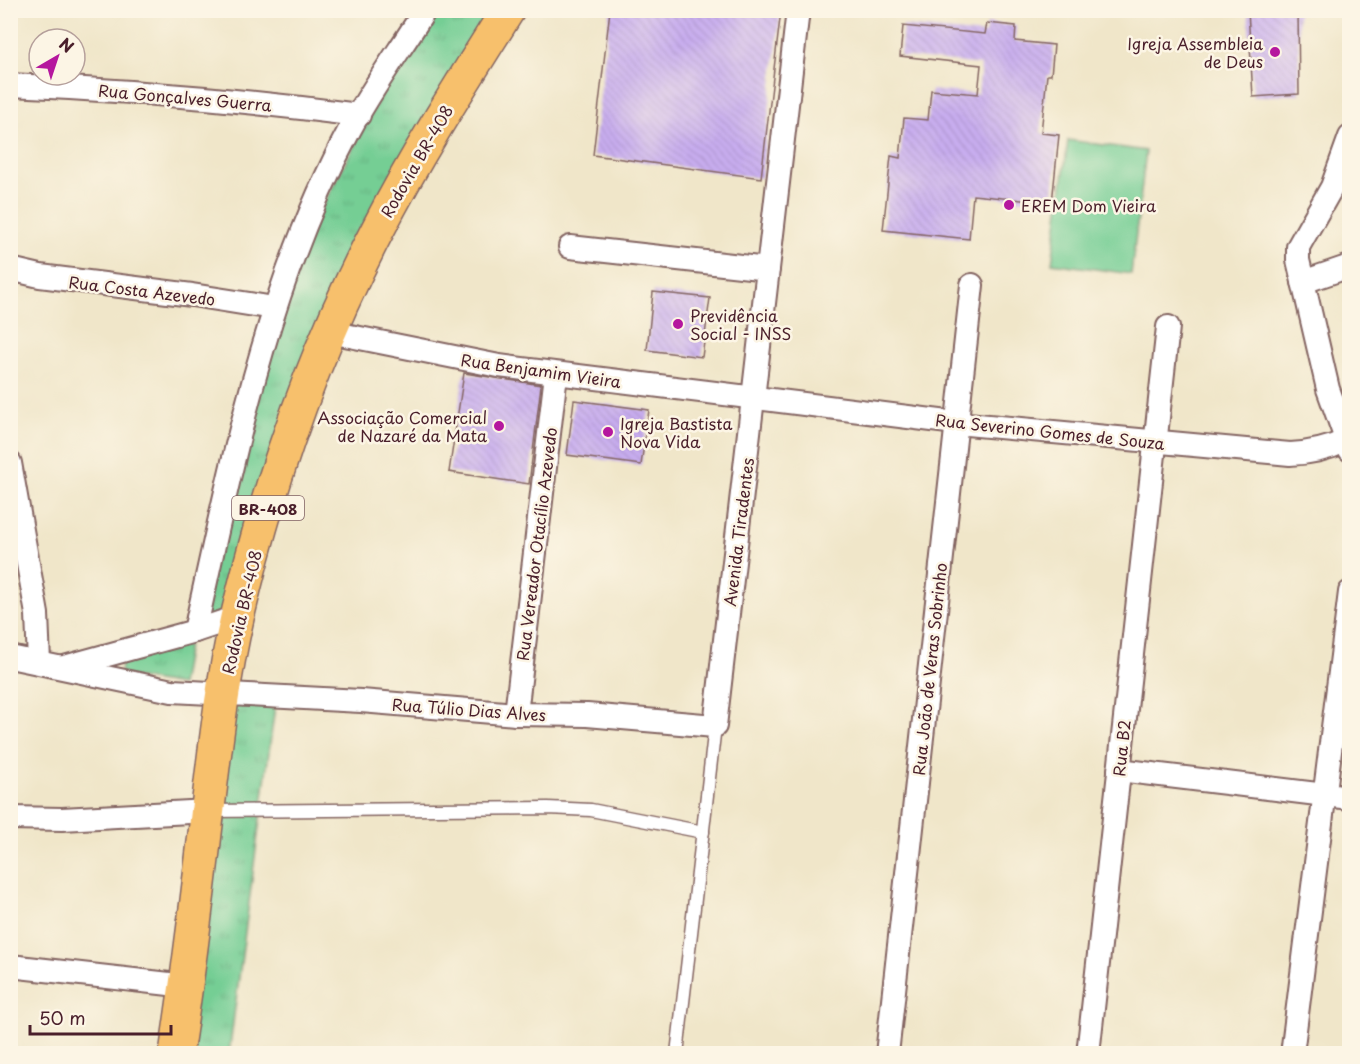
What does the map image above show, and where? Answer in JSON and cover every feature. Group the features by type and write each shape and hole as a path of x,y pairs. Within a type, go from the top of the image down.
{"main road":[{"name":"Rodovia BR-408","path":"176,1053 187,986 223,694 237,617 287,442 330,332 376,232 432,129 508,10"}],"street":[{"path":"195,631 257,361 282,281 319,193 359,115 425,10"},
{"name":"Avenida Tiradentes","path":"715,726 798,10"},
{"name":"Rua Gonçalves Guerra","path":"10,85 123,90 359,115"},
{"path":"1347,445 1328,389 1298,260 1298,247 1332,187 1350,137"},
{"path":"1332,187 1350,173"},
{"path":"570,247 768,269"},
{"path":"1303,282 1350,266"},
{"name":"Rua Costa Azevedo","path":"10,269 40,276 274,308"},
{"name":"Rua João de Veras Sobrinho","path":"886,1053 972,285"},
{"name":"Rua B2","path":"1088,1053 1168,327"},
{"name":"Rua Benjamim Vieira","path":"330,332 499,366 753,398"},
{"name":"Rua Vereador Otacílio Azevedo","path":"516,714 556,374"},
{"name":"Rua Severino Gomes de Souza","path":"753,398 956,423 1290,454 1314,453 1347,445"},
{"path":"10,463 37,614 50,665"},
{"path":"1292,1053 1350,592"},
{"path":"50,665 195,631 237,617"},
{"path":"10,657 172,691 223,694"},
{"name":"Rua Túlio Dias Alves","path":"223,694 516,714 587,715 715,726"},
{"path":"1119,770 1350,798"},
{"path":"10,818 62,819 208,811"},
{"path":"10,966 187,986"}],"lane":[{"name":"Avenida Tiradentes","path":"677,1053 715,726"},
{"path":"208,811 548,807 591,810 703,832"}],"green space":[{"path":"425,11 508,11 330,332 237,617 195,631 283,281"},
{"path":"1068,140 1146,151 1131,274 1052,263"},
{"path":"188,645 181,685 120,675 121,664 175,646"},
{"path":"222,703 275,706 229,1053 176,1054"}],"building":[{"path":"610,10 781,10 761,178 593,155"},
{"name":"Igreja Assembleia de Deus","path":"1248,10 1298,10 1299,94 1253,97"},
{"path":"987,23 1016,26 1015,41 1054,45 1051,75 1047,75 1041,133 1059,135 1052,203 973,195 969,239 883,230 891,156 900,158 904,118 928,120 931,90 978,94 981,65 900,56 903,26 985,34"},
{"name":"Previdência Social - INSS","path":"653,292 710,298 702,357 647,350"},
{"name":"Associação Comercial de Nazaré da Mata","path":"464,373 541,385 529,484 449,472"},
{"name":"Igreja Bastista Nova Vida","path":"574,400 649,410 641,465 567,455"}],"place":[{"name":"Igreja Assembleia de Deus","path":"1275,52"},
{"name":"EREM Dom Vieira","path":"1009,205"},
{"name":"Previdência Social - INSS","path":"678,324"},
{"name":"Associação Comercial de Nazaré da Mata","path":"499,426"},
{"name":"Igreja Bastista Nova Vida","path":"608,432"}]}
